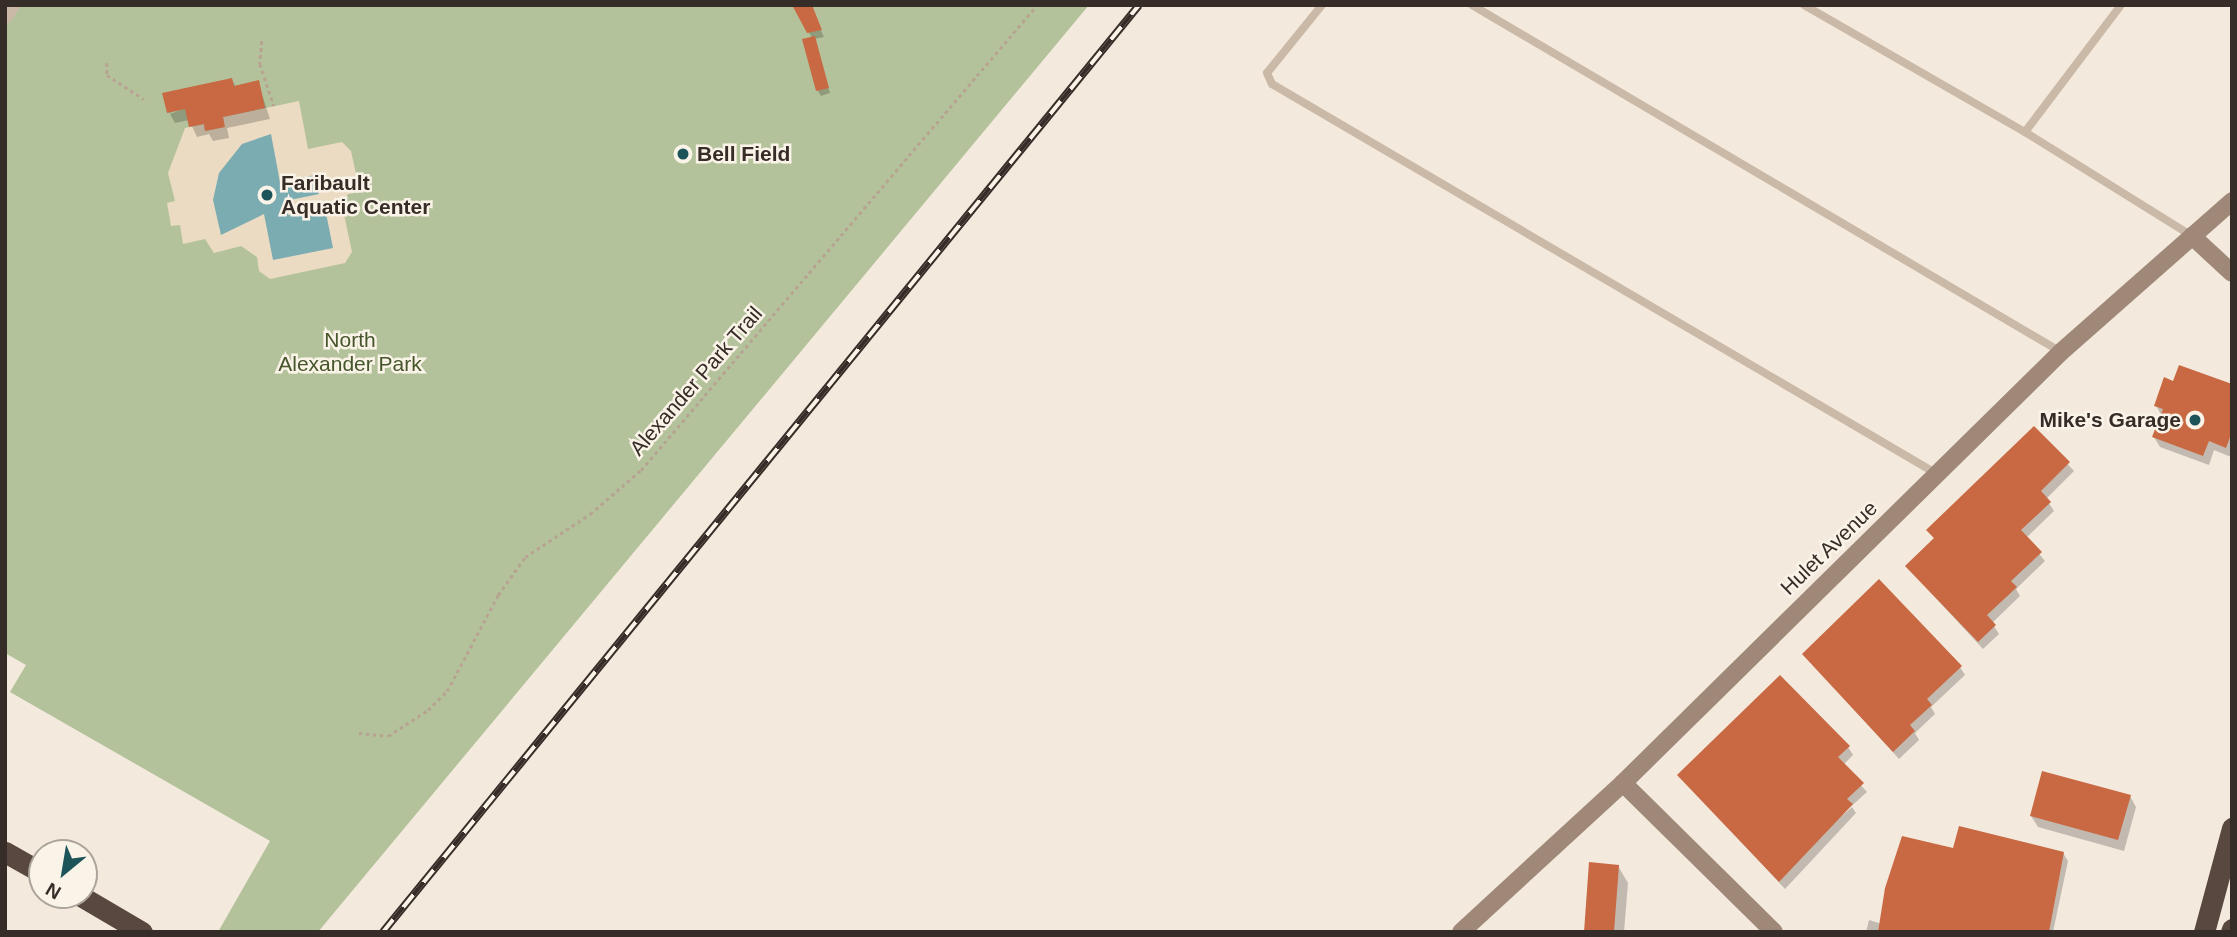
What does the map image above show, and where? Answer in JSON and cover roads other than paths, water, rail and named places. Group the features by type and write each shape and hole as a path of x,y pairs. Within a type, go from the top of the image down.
{"highway":[{"path":"2204,932 2232,828"},
{"path":"5,852 28,865"},
{"path":"97,909 118,926 142,932"}],"street":[{"path":"5,16 12,5"},
{"name":"Hulet Avenue","path":"1461,932 1623,783 2061,352 2232,201"},
{"path":"2192,236 2232,273"},
{"path":"1623,783 1774,932"}],"lane":[{"path":"1322,5 1267,73 1272,84 1937,474"},
{"path":"1472,5 2061,352"},
{"path":"1804,5 2025,132 2192,236"},
{"path":"2025,132 2121,5"}],"water":[{"path":"271,134 280,182 315,175 319,194 285,201 288,215 325,208 333,248 273,260 264,214 221,235 213,200 219,173 242,144"}],"railway":[{"path":"383,932 1139,5"}],"place":[{"name":"Bell Field","path":"683,154"},
{"name":"Faribault Aquatic Center","path":"267,195"},
{"name":"Mike's Garage","path":"2195,420"}],"park label":[{"name":"North Alexander Park","path":"350,352"}]}
